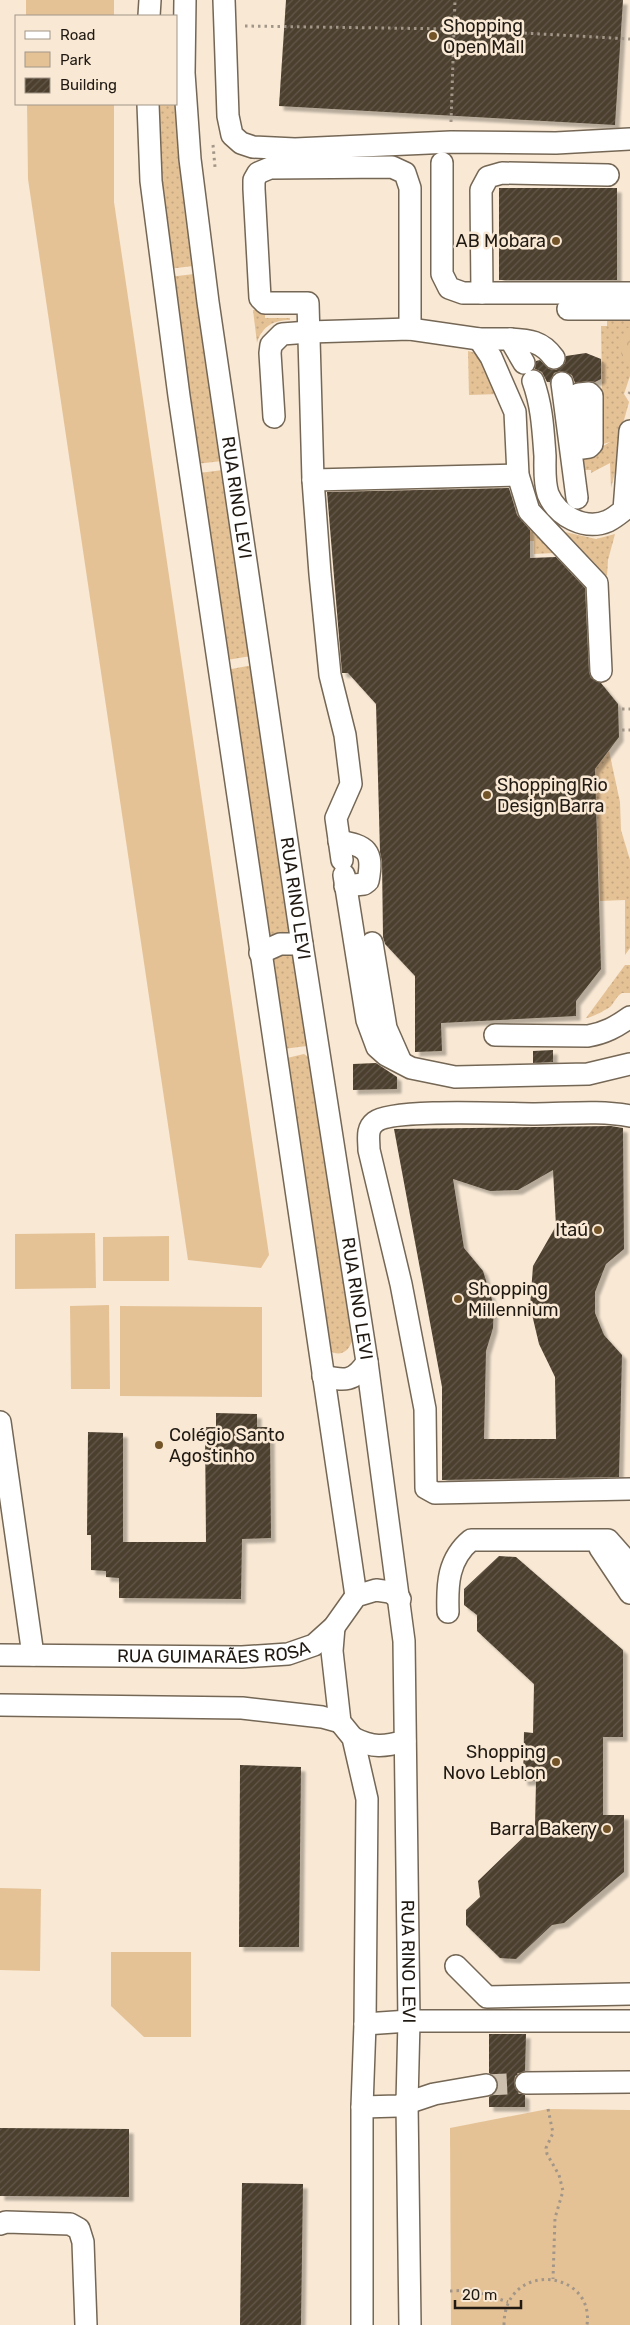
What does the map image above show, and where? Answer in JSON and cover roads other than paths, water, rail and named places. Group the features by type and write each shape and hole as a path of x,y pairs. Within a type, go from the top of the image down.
{"street":[{"path":"149,15 150,0"},
{"name":"RUA RINO LEVI","path":"185,0 184,73 191,169 208,302 302,944 367,1362 400,1599 404,1641 409,2020 407,2104 410,2325"},
{"path":"224,0 228,116 232,134 241,143 252,147 295,149 451,142 556,143 630,139"},
{"path":"148,105 151,181 179,396 356,1596 376,1590 390,1592 400,1599"},
{"path":"442,163 442,274 444,282 456,292 630,293"},
{"path":"410,329 409,179 400,169 392,167 270,168 258,173 254,180 260,298 265,303 308,304 313,480 330,675 345,735 351,784 336,818 342,866 371,1035 377,1047 400,1062 424,1072 455,1077 588,1074 630,1064"},
{"path":"482,293 481,190 488,178 502,173 608,175"},
{"path":"568,309 630,309"},
{"path":"274,417 271,345 282,334 410,329 479,339 529,340 547,348 554,358"},
{"path":"479,339 491,357 515,412 518,476 529,511 597,583 601,671"},
{"path":"510,339 529,372 542,411 545,481 548,494 555,506 569,518 587,524 599,523 608,521 624,510 630,431"},
{"path":"568,396 577,498"},
{"path":"313,480 518,476"},
{"path":"372,942 386,1028 400,1062"},
{"path":"260,953 280,944 302,944"},
{"path":"495,1035 588,1036 615,1028 630,1017"},
{"path":"594,1100 630,1101"},
{"path":"630,1116 431,1112 381,1118 374,1122 368,1133 370,1150 401,1284 425,1409 426,1488 435,1493 630,1489"},
{"name":"RUA RINO LEVI","path":"323,1376 339,1380 349,1379 360,1373 367,1362"},
{"path":"0,1422 33,1655"},
{"path":"592,1503 630,1502"},
{"path":"453,1612 448,1586 451,1571 456,1556 471,1540 608,1540 627,1573"},
{"name":"RUA GUIMARÃES ROSA","path":"0,1655 242,1657 288,1654 314,1645 334,1627 356,1596"},
{"path":"334,1627 332,1651 347,1730 367,1799 365,2024 362,2107 362,2325"},
{"path":"0,1705 242,1708 322,1717 347,1730 370,1746 391,1745 405,1741"},
{"path":"456,1966 487,1997 630,1994"},
{"path":"365,2024 409,2020 630,2021"},
{"path":"526,2083 630,2082"},
{"path":"362,2107 382,2108 407,2104 434,2094 486,2085"},
{"path":"0,2224 6,2222 70,2224 79,2229 83,2242 86,2325"}],"tunnel":[{"path":"486,2085 526,2083"}],"place":[{"name":"Shopping Open Mall","path":"433,36"},
{"name":"AB Mobara","path":"556,241"},
{"name":"Shopping Rio Design Barra","path":"487,795"},
{"name":"Itaú","path":"598,1230"},
{"name":"Shopping Millennium","path":"458,1299"},
{"name":"Colégio Santo Agostinho","path":"159,1445"},
{"name":"Shopping Novo Leblon","path":"556,1762"},
{"name":"Barra Bakery","path":"607,1829"}]}
